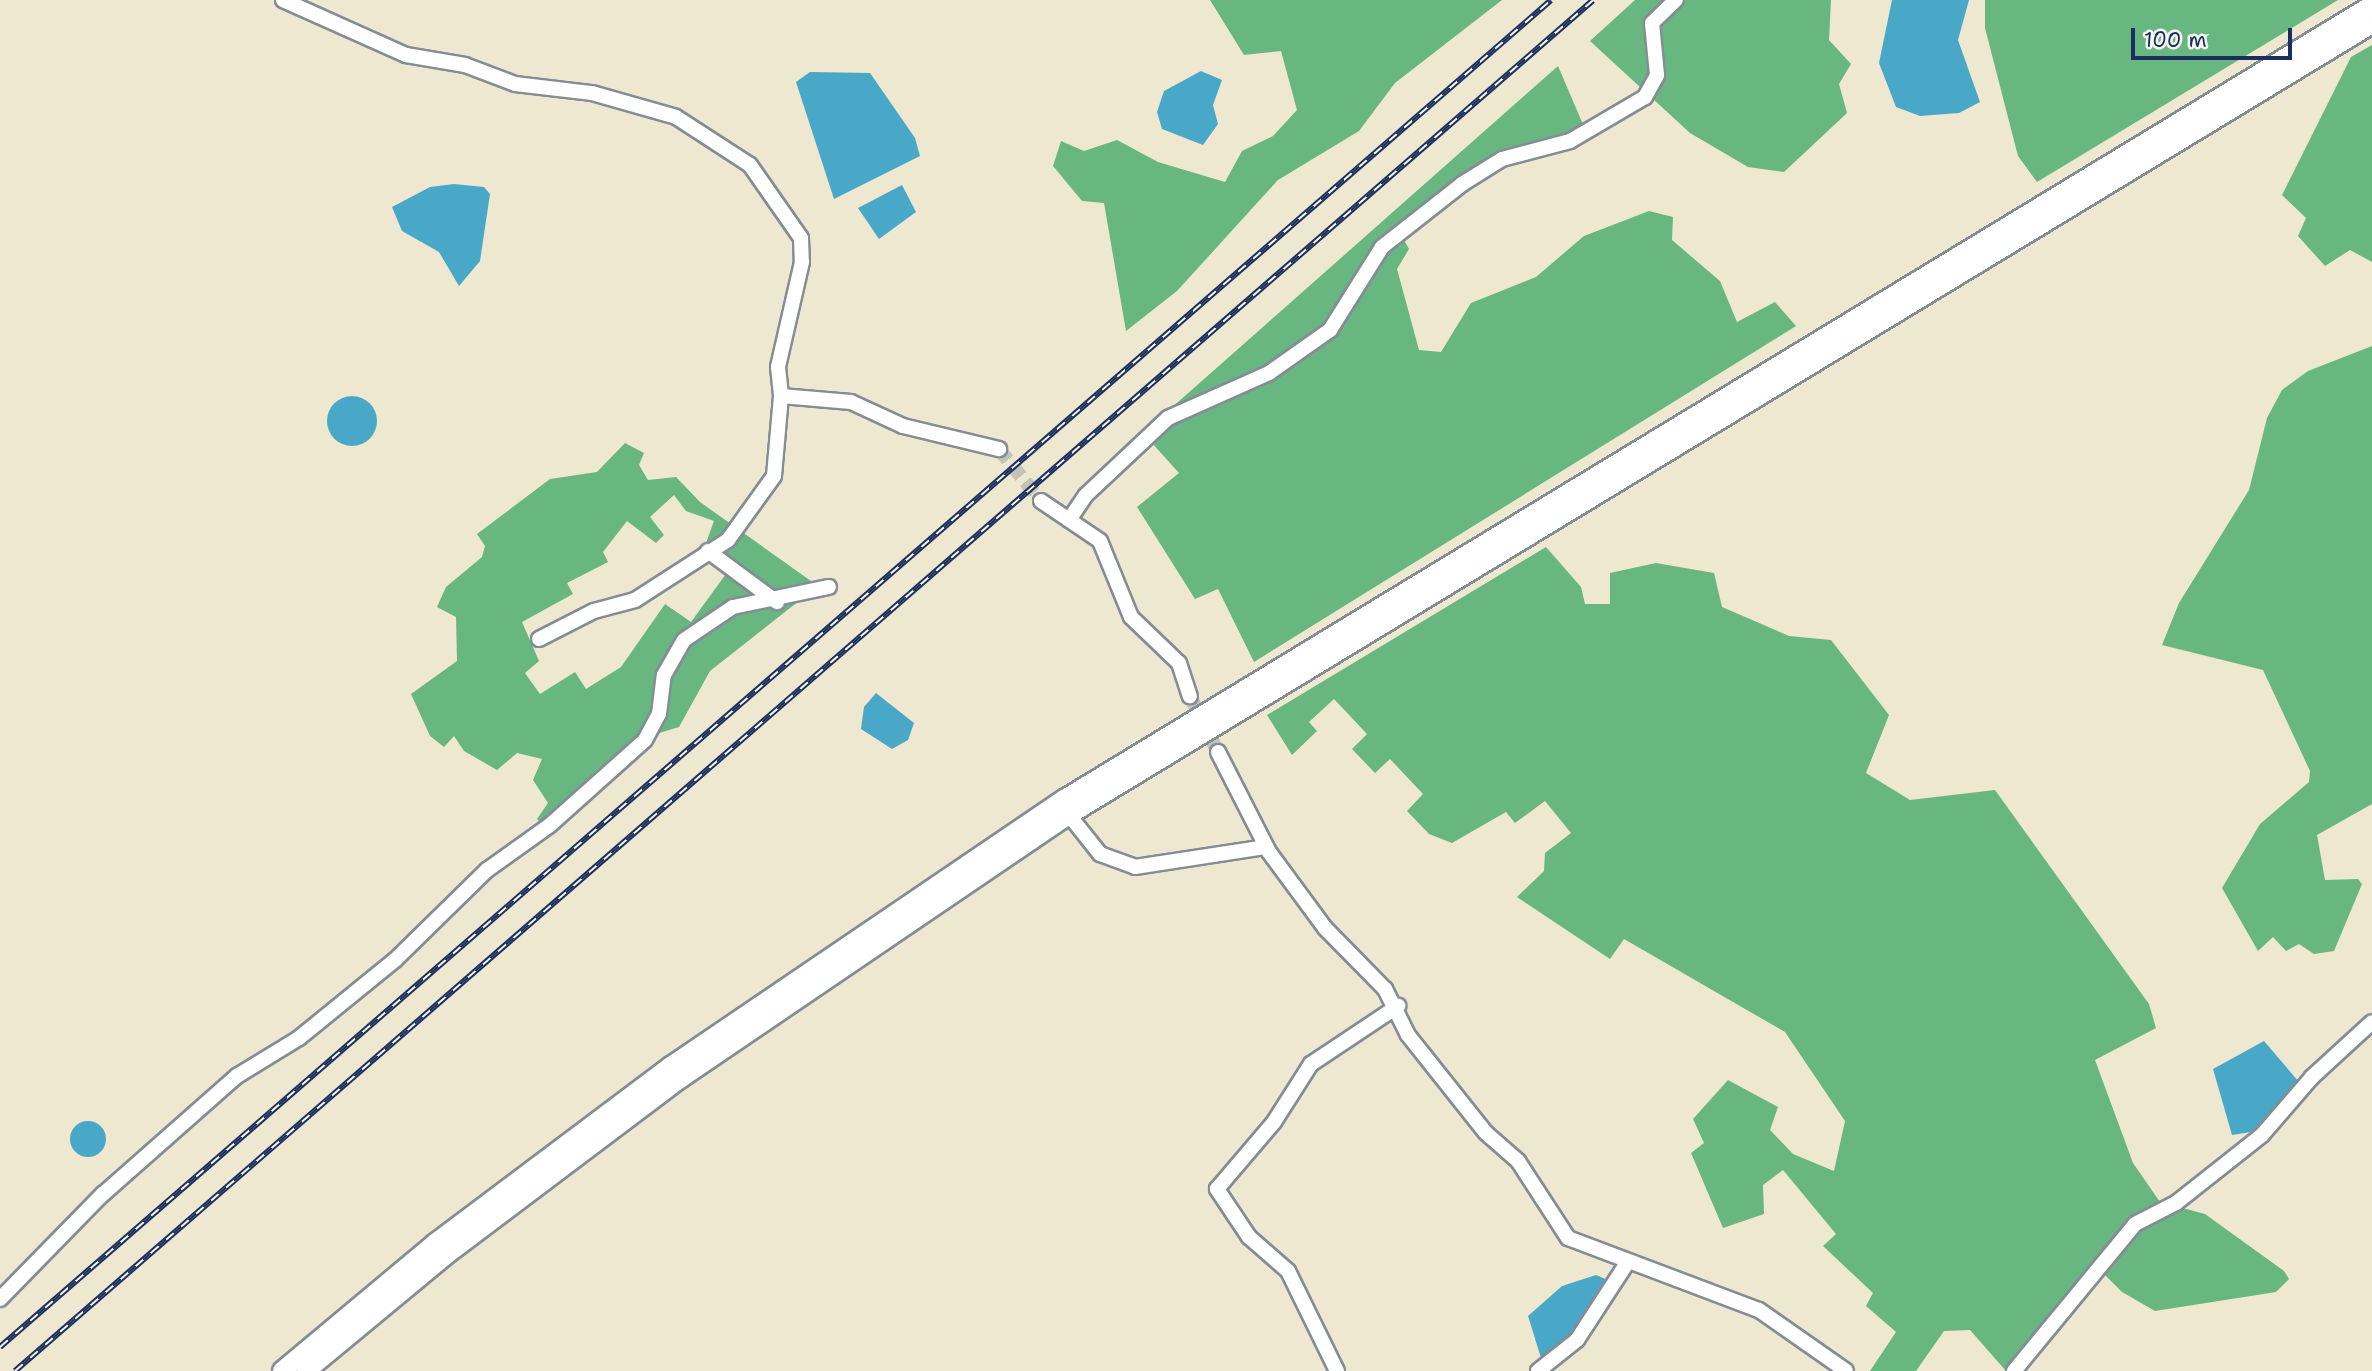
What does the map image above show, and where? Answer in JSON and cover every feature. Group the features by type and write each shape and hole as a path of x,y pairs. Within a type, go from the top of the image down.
{"main road":[{"path":"282,1371 435,1243 640,1088 1066,799 2372,5"},
{"path":"306,1371 618,1124 1069,816 2372,24"}],"street":[{"path":"283,0 406,55 672,115 750,165 801,238 802,262 778,367 781,396 774,476 728,540 635,600 594,611 540,639"},
{"path":"1069,520 1086,495 1168,418 1269,373 1329,331 1382,247 1461,184 1503,159 1570,141 1645,97 1657,75 1652,23 1676,0"},
{"path":"781,396 851,402 903,426 999,449"},
{"path":"1041,501 1100,541 1132,617 1178,663 1190,696"},
{"path":"708,551 776,602"},
{"path":"0,1299 103,1194 237,1076 299,1038 395,960 487,870 550,825 645,740 659,714 664,676 684,640 733,607 776,602 829,587"},
{"path":"1218,752 1266,847 1325,928 1398,1006 1408,1034 1486,1133 1518,1161 1556,1226 1575,1244 1759,1310 1846,1371"},
{"path":"1069,816 1100,854 1135,867 1266,847"},
{"path":"1337,1371 1288,1271 1250,1237 1217,1189 1274,1122 1311,1064 1398,1006"},
{"path":"2014,1371 2135,1224 2176,1203 2262,1135 2372,1021"},
{"path":"1538,1371 1577,1340 1628,1263"}],"green space":[{"path":"1210,0 1502,0 1395,83 1359,131 1278,180 1177,291 1126,331 1104,203 1082,201 1053,166 1061,141 1084,151 1117,140 1158,162 1225,182 1242,151 1273,136 1297,110 1281,51 1244,55"},
{"path":"1635,0 1831,0 1829,40 1851,64 1839,84 1847,113 1784,172 1748,167 1690,133 1590,41"},
{"path":"1985,0 2338,0 2037,182 2018,156 1985,28"},
{"path":"2372,45 2372,262 2350,250 2325,266 2298,236 2306,218 2282,195 2351,57"},
{"path":"1558,66 1588,136 1491,169 1404,240 1409,249 1397,269 1419,350 1441,352 1471,303 1536,277 1584,236 1649,211 1673,217 1672,240 1720,281 1737,322 1775,302 1796,326 1254,662 1218,589 1195,599 1137,507 1179,473 1143,433"},
{"path":"2372,346 2372,804 2317,835 2325,880 2358,879 2362,884 2334,951 2314,954 2299,944 2286,951 2273,937 2258,951 2222,888 2260,824 2309,782 2310,771 2263,670 2162,645 2179,603 2249,490 2267,418 2282,390 2308,371"},
{"path":"625,443 644,453 639,465 648,480 676,477 700,502 818,586 710,671 679,727 646,737 598,769 541,824 537,819 548,803 533,780 542,759 517,753 497,770 464,751 454,736 444,747 430,736 411,694 457,661 456,617 437,607 446,587 482,557 485,546 477,534 550,479 597,472","holes":["674,495 686,511 714,521 706,543 734,563 691,622 665,604 621,667 586,689 575,672 540,694 525,673 539,661 522,622 573,594 567,583 608,562 603,552 627,521 656,543 664,535 650,517"]},
{"path":"1546,547 1581,587 1585,604 1610,604 1610,573 1656,563 1714,573 1722,607 1789,636 1831,640 1889,715 1866,773 1910,800 1995,790 2149,1004 2156,1028 2095,1060 2133,1163 2160,1202 2205,1214 2284,1271 2289,1279 2276,1292 2155,1311 2122,1292 2095,1265 2033,1348 2006,1371 1970,1330 1944,1331 1916,1371 1870,1371 1896,1332 1866,1306 1873,1293 1823,1246 1836,1234 1783,1170 1763,1185 1764,1214 1723,1228 1691,1153 1704,1143 1693,1119 1728,1080 1778,1107 1770,1130 1793,1154 1834,1171 1845,1121 1785,1032 1624,939 1610,959 1517,897 1544,871 1545,853 1571,833 1545,801 1515,823 1506,812 1452,843 1429,834 1407,811 1423,794 1390,759 1375,773 1352,749 1367,734 1334,699 1309,722 1317,731 1292,755 1267,715"}],"water":[{"path":"1892,0 1969,0 1958,40 1980,102 1959,113 1920,116 1896,107 1879,63"},
{"path":"1201,71 1222,80 1213,105 1218,124 1203,145 1162,129 1157,112 1164,91"},
{"path":"810,72 870,73 915,138 920,156 834,199 796,82"},
{"path":"454,184 484,187 490,194 480,261 459,286 439,252 402,231 392,207 430,187"},
{"path":"902,185 916,212 879,239 858,208"},
{"path":"342,397 362,397 376,411 376,431 362,445 342,445 328,431 328,411"},
{"path":"876,693 914,723 908,740 892,749 861,729 864,707"},
{"path":"2264,1041 2299,1082 2257,1131 2232,1135 2213,1069"},
{"path":"88,1121 101,1126 106,1139 101,1152 88,1157 75,1152 70,1139 75,1126"},
{"path":"1596,1275 1610,1281 1582,1329 1542,1361 1528,1316 1562,1286"}],"tunnel":[{"path":"999,449 1041,501"},
{"path":"1190,696 1218,752"}],"railway":[{"path":"0,1347 1551,0"},
{"path":"15,1371 1593,0"}]}
